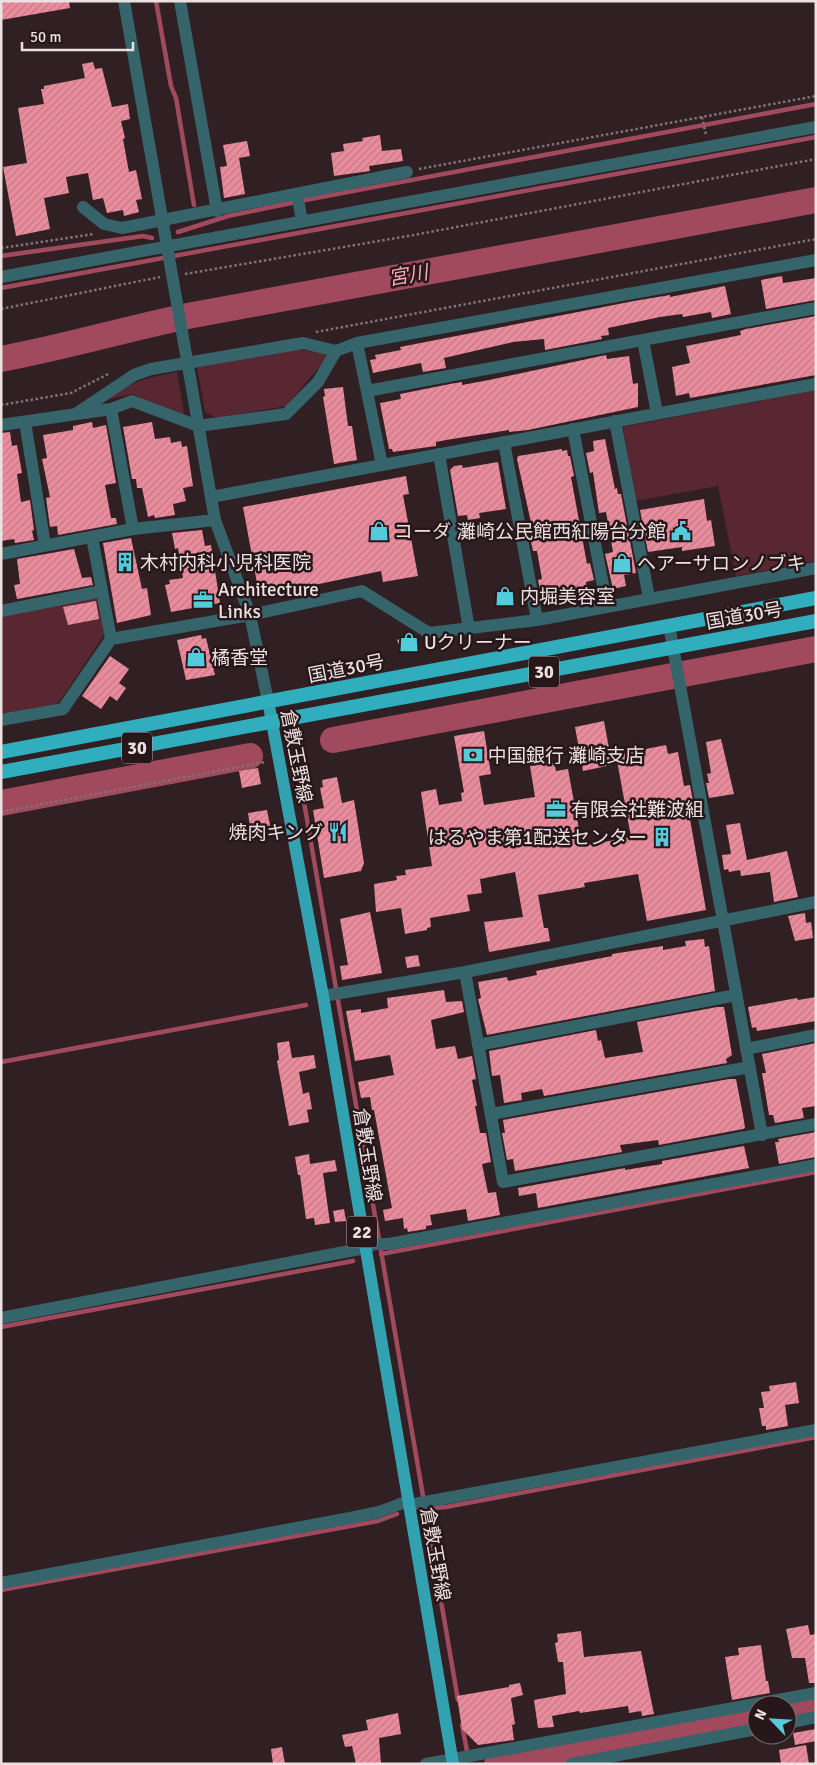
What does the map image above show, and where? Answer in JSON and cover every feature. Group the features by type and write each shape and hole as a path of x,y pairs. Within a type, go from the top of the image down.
{"highway":[{"name":"国道30号","path":"1,752 816,598"},
{"name":"国道30号","path":"1,772 816,621"}],"main road":[{"name":"倉敷玉野線","path":"268,701 279,760 332,995 417,1503 452,1761"}],"street":[{"path":"124,1 215,520 250,614 268,701"},
{"path":"180,1 217,211"},
{"path":"1,277 169,253 302,221 816,127"},
{"path":"83,207 104,224 122,228 298,199 407,172"},
{"path":"298,199 302,221"},
{"path":"75,414 134,375 187,359 303,343 336,351 357,343 816,260"},
{"path":"367,391 816,308"},
{"path":"643,340 658,413"},
{"path":"357,343 382,465"},
{"path":"1,425 111,409 132,401 198,426 286,414 318,382 336,351"},
{"path":"211,497 816,384"},
{"path":"111,409 133,529"},
{"path":"615,421 649,598"},
{"path":"25,422 45,546"},
{"path":"573,429 608,606"},
{"path":"504,442 537,620"},
{"path":"439,454 470,629"},
{"path":"1,554 133,529 215,520"},
{"path":"92,537 111,639"},
{"path":"1,720 63,708 111,639 250,614 362,591 429,633 537,620 816,568"},
{"path":"1,611 102,591"},
{"path":"669,625 762,1135"},
{"path":"332,995 465,972 816,902"},
{"path":"465,972 503,1182 816,1124"},
{"path":"478,1045 736,996"},
{"path":"746,1048 816,1035"},
{"path":"491,1114 750,1067"},
{"path":"1,1318 375,1245 389,1244 816,1165"},
{"path":"1,1583 350,1518 417,1503 816,1430"},
{"path":"426,1764 452,1761 816,1693"},
{"path":"797,1721 816,1717"},
{"path":"572,1764 747,1730"}],"path":[{"path":"407,172 703,119 816,96"},
{"path":"703,119 705,128"},
{"path":"1,309 132,282 174,278 424,234 816,159"},
{"path":"1,248 96,233"},
{"path":"303,343 310,334 327,329 816,240"},
{"path":"1,405 71,392 121,368 134,375"},
{"path":"1,812 279,760"}],"shaded area":[{"path":"297,349 325,354 326,359 286,406 217,418 205,412 197,367"},
{"path":"177,372 184,414 181,415 132,394 106,400 124,388 140,381"},
{"path":"816,390 816,561 736,576 718,486 635,501 623,427"},
{"path":"98,597 104,635 61,699 56,704 1,715 1,615"}],"building":[{"path":"1,1 69,1 70,8 1,20"},
{"path":"93,62 95,69 102,68 112,107 128,104 130,119 121,121 129,172 136,170 142,199 136,200 139,212 124,216 123,210 107,213 103,198 93,200 88,173 66,177 69,193 44,198 50,229 16,236 3,167 27,163 18,108 44,104 41,89 44,89 44,86 85,78 82,64"},
{"path":"380,135 382,151 401,149 403,161 369,166 370,171 334,176 331,153 344,151 343,144 363,141 362,138"},
{"path":"247,141 250,156 239,158 245,194 224,198 220,167 227,166 223,145"},
{"path":"782,276 783,283 816,278 816,300 766,309 761,280"},
{"path":"725,286 731,314 712,318 711,312 683,317 682,314 660,317 608,328 609,335 601,336 602,339 545,350 544,339 513,342 444,358 446,368 423,372 421,363 373,373 370,360 376,359 375,355 401,350 400,347 634,301 670,295 670,297"},
{"path":"816,316 816,375 690,398 689,393 676,396 672,367 690,363 686,346 741,335 740,331 746,329"},
{"path":"606,355 607,359 629,356 633,384 638,383 638,407 528,430 509,432 509,430 446,440 436,442 436,446 393,452 392,449 389,449 380,403 401,399 400,394 462,382 462,385 489,380"},
{"path":"343,387 348,426 352,426 357,460 334,464 323,397 325,396 324,389"},
{"path":"92,422 93,428 106,425 116,483 105,485 111,518 116,518 117,524 58,535 57,526 50,527 46,498 50,497 42,459 47,458 43,435 73,430 73,426"},
{"path":"152,422 155,439 170,437 171,443 181,441 182,447 187,446 193,486 183,488 186,501 173,504 175,515 155,518 154,515 148,517 142,488 137,488 136,479 132,479 123,427"},
{"path":"10,432 12,446 17,445 22,473 17,474 21,502 30,500 34,530 32,531 34,540 15,543 14,539 1,541 1,433"},
{"path":"605,439 615,489 617,488 618,494 621,494 636,573 624,575 626,586 613,589 605,554 613,552 606,512 599,513 593,472 590,473 586,453 594,451 593,441"},
{"path":"562,449 562,451 567,450 568,456 570,456 574,476 571,477 587,564 590,563 594,580 586,582 588,596 542,600 538,580 542,579 537,551 533,551 528,528 532,527 517,459 518,456"},
{"path":"498,462 506,509 479,513 480,518 468,520 467,515 458,516 450,470 454,466 462,465 463,468"},
{"path":"406,476 409,494 403,495 418,576 383,582 381,571 266,595 264,582 257,583 243,507"},
{"name":"灘崎公民館西紅陽台分館","path":"704,499 707,521 711,520 715,546 682,551 682,547 648,552 640,510"},
{"path":"202,530 205,546 211,545 220,603 171,612 165,585 170,584 169,580 183,578 178,548 175,549 172,533"},
{"path":"131,538 142,589 147,588 151,615 117,623 103,543"},
{"path":"74,549 82,578 91,577 93,585 17,599 14,585 20,584 17,559"},
{"path":"96,601 99,619 68,625 63,607"},
{"name":"Uクリーナー","path":"413,634 418,645 402,651 397,640"},
{"name":"橘香堂","path":"201,635 202,639 206,638 215,675 186,680 177,640"},
{"path":"110,656 129,669 119,683 126,688 117,701 110,696 101,709 82,696"},
{"path":"604,721 612,765 583,771 575,727"},
{"path":"484,731 491,774 479,776 484,805 535,797 530,766 554,762 556,771 568,769 582,846 631,837 616,755 666,745 668,754 678,752 684,786 690,785 693,801 687,802 706,910 647,921 638,874 584,883 585,887 538,895 544,928 548,928 550,941 489,952 484,922 523,917 515,872 480,879 482,893 467,895 470,911 430,918 431,927 427,928 427,930 405,934 401,908 376,912 374,884 397,880 396,876 406,875 405,870 432,866 421,792 436,789 439,805 462,801 461,793 464,792 454,736"},
{"path":"721,739 734,794 709,798 706,783 709,783 707,774 711,773 706,742"},
{"path":"258,768 261,784 242,788 239,771"},
{"name":"焼肉キング","path":"337,777 342,803 354,800 364,863 361,871 324,878 313,810 324,808 320,788 323,787 322,780"},
{"path":"267,810 271,830 251,833 248,813"},
{"path":"740,823 747,860 787,851 798,897 774,902 770,872 741,876 740,870 729,872 728,869 724,870 722,855 731,854 726,825"},
{"path":"370,912 382,973 342,980 340,966 348,965 340,919"},
{"path":"805,913 806,923 811,922 813,938 795,941 788,916"},
{"path":"704,939 705,947 709,946 715,991 487,1035 478,999 481,998 478,982 507,977 508,981 537,975 536,971 612,956 612,954 663,946 663,950 686,946 685,941"},
{"path":"418,955 420,966 407,968 405,957"},
{"path":"444,990 446,1002 462,1001 464,1012 431,1020 436,1049 455,1046 458,1059 472,1056 476,1079 472,1080 477,1106 475,1106 480,1133 486,1133 491,1162 482,1164 488,1193 496,1192 500,1215 468,1221 466,1209 430,1215 432,1225 426,1226 426,1229 408,1232 407,1228 404,1229 403,1218 385,1221 383,1210 392,1208 374,1110 372,1110 370,1097 361,1098 358,1082 394,1075 390,1055 355,1061 346,1011 361,1009 361,1013 388,1008 387,998"},
{"path":"816,997 816,1021 757,1031 756,1027 752,1028 748,1007 797,998 798,1000"},
{"path":"724,1007 732,1055 726,1059 727,1063 544,1096 542,1089 521,1093 522,1100 504,1103 500,1075 492,1076 489,1051 596,1030 598,1041 601,1040 605,1058 643,1052 637,1022"},
{"path":"289,1041 292,1058 314,1055 316,1068 299,1072 303,1094 309,1092 312,1109 307,1110 309,1122 289,1126 277,1061 279,1060 277,1043"},
{"path":"816,1043 816,1106 802,1108 804,1118 775,1123 773,1115 769,1115 762,1073 766,1073 762,1054"},
{"path":"736,1079 745,1128 743,1129 659,1145 658,1140 620,1145 622,1152 515,1171 513,1159 507,1160 502,1133 505,1133 503,1120"},
{"path":"816,1132 816,1157 779,1164 775,1142 779,1142 778,1139"},
{"path":"744,1146 749,1168 538,1208 536,1193 519,1196 518,1188 625,1168 625,1170 662,1164 662,1161"},
{"path":"309,1154 310,1164 335,1160 337,1171 323,1173 330,1223 315,1225 314,1218 306,1219 300,1175 298,1175 295,1157"},
{"path":"344,1209 346,1221 335,1222 333,1211"},
{"path":"796,1382 799,1403 785,1405 788,1426 766,1430 766,1426 762,1426 759,1408 764,1408 761,1392 770,1391 769,1386"},
{"path":"808,1625 810,1635 816,1634 816,1683 809,1683 805,1658 792,1658 786,1629"},
{"path":"581,1631 584,1657 641,1651 654,1714 642,1716 641,1711 629,1713 628,1706 580,1713 579,1711 552,1716 554,1727 538,1728 534,1700 566,1694 563,1662 558,1662 555,1643 558,1642 557,1634"},
{"path":"761,1645 766,1681 768,1681 770,1693 747,1695 747,1697 732,1700 725,1657 739,1655 738,1648"},
{"path":"520,1683 523,1695 511,1698 515,1724 512,1725 514,1740 478,1745 462,1729 457,1696 509,1687 509,1685"},
{"path":"398,1713 401,1734 379,1738 381,1764 356,1764 352,1746 345,1747 342,1735 368,1730 366,1720"},
{"path":"816,1729 816,1741 797,1745 797,1732"},
{"path":"806,1745 809,1764 781,1764 779,1750"},
{"path":"282,1747 285,1764 273,1764 271,1749"}],"waterway":[{"path":"156,1 171,86 176,98 194,205"},
{"path":"178,232 228,216 305,200 816,104"},
{"path":"1,288 816,137"},
{"name":"宮川","path":"1,359 193,315 816,200"},
{"path":"1,256 143,236 152,238"},
{"path":"333,740 816,649"},
{"path":"1,803 250,756"},
{"path":"297,761 458,1700"},
{"path":"1,1062 306,1005"},
{"path":"381,1254 816,1172"},
{"path":"1,1327 353,1261"},
{"path":"422,1509 446,1507 816,1437"},
{"path":"1,1590 378,1521 397,1514"},
{"path":"797,1707 816,1704"},
{"path":"497,1764 747,1717"},
{"path":"462,1725 467,1751"}],"place":[{"name":"コーダ","path":"379,531"},
{"name":"灘崎公民館西紅陽台分館","path":"681,531"},
{"name":"木村内科小児科医院","path":"125,562"},
{"name":"ヘアーサロンノブキ","path":"622,563"},
{"name":"内堀美容室","path":"505,596"},
{"name":"Architecture Links","path":"203,600"},
{"name":"Uクリーナー","path":"409,642"},
{"name":"橘香堂","path":"196,657"},
{"name":"中国銀行 灘崎支店","path":"473,755"},
{"name":"有限会社難波組","path":"556,809"},
{"name":"焼肉キング","path":"338,832"},
{"name":"はるやま第1配送センター","path":"662,837"}]}
